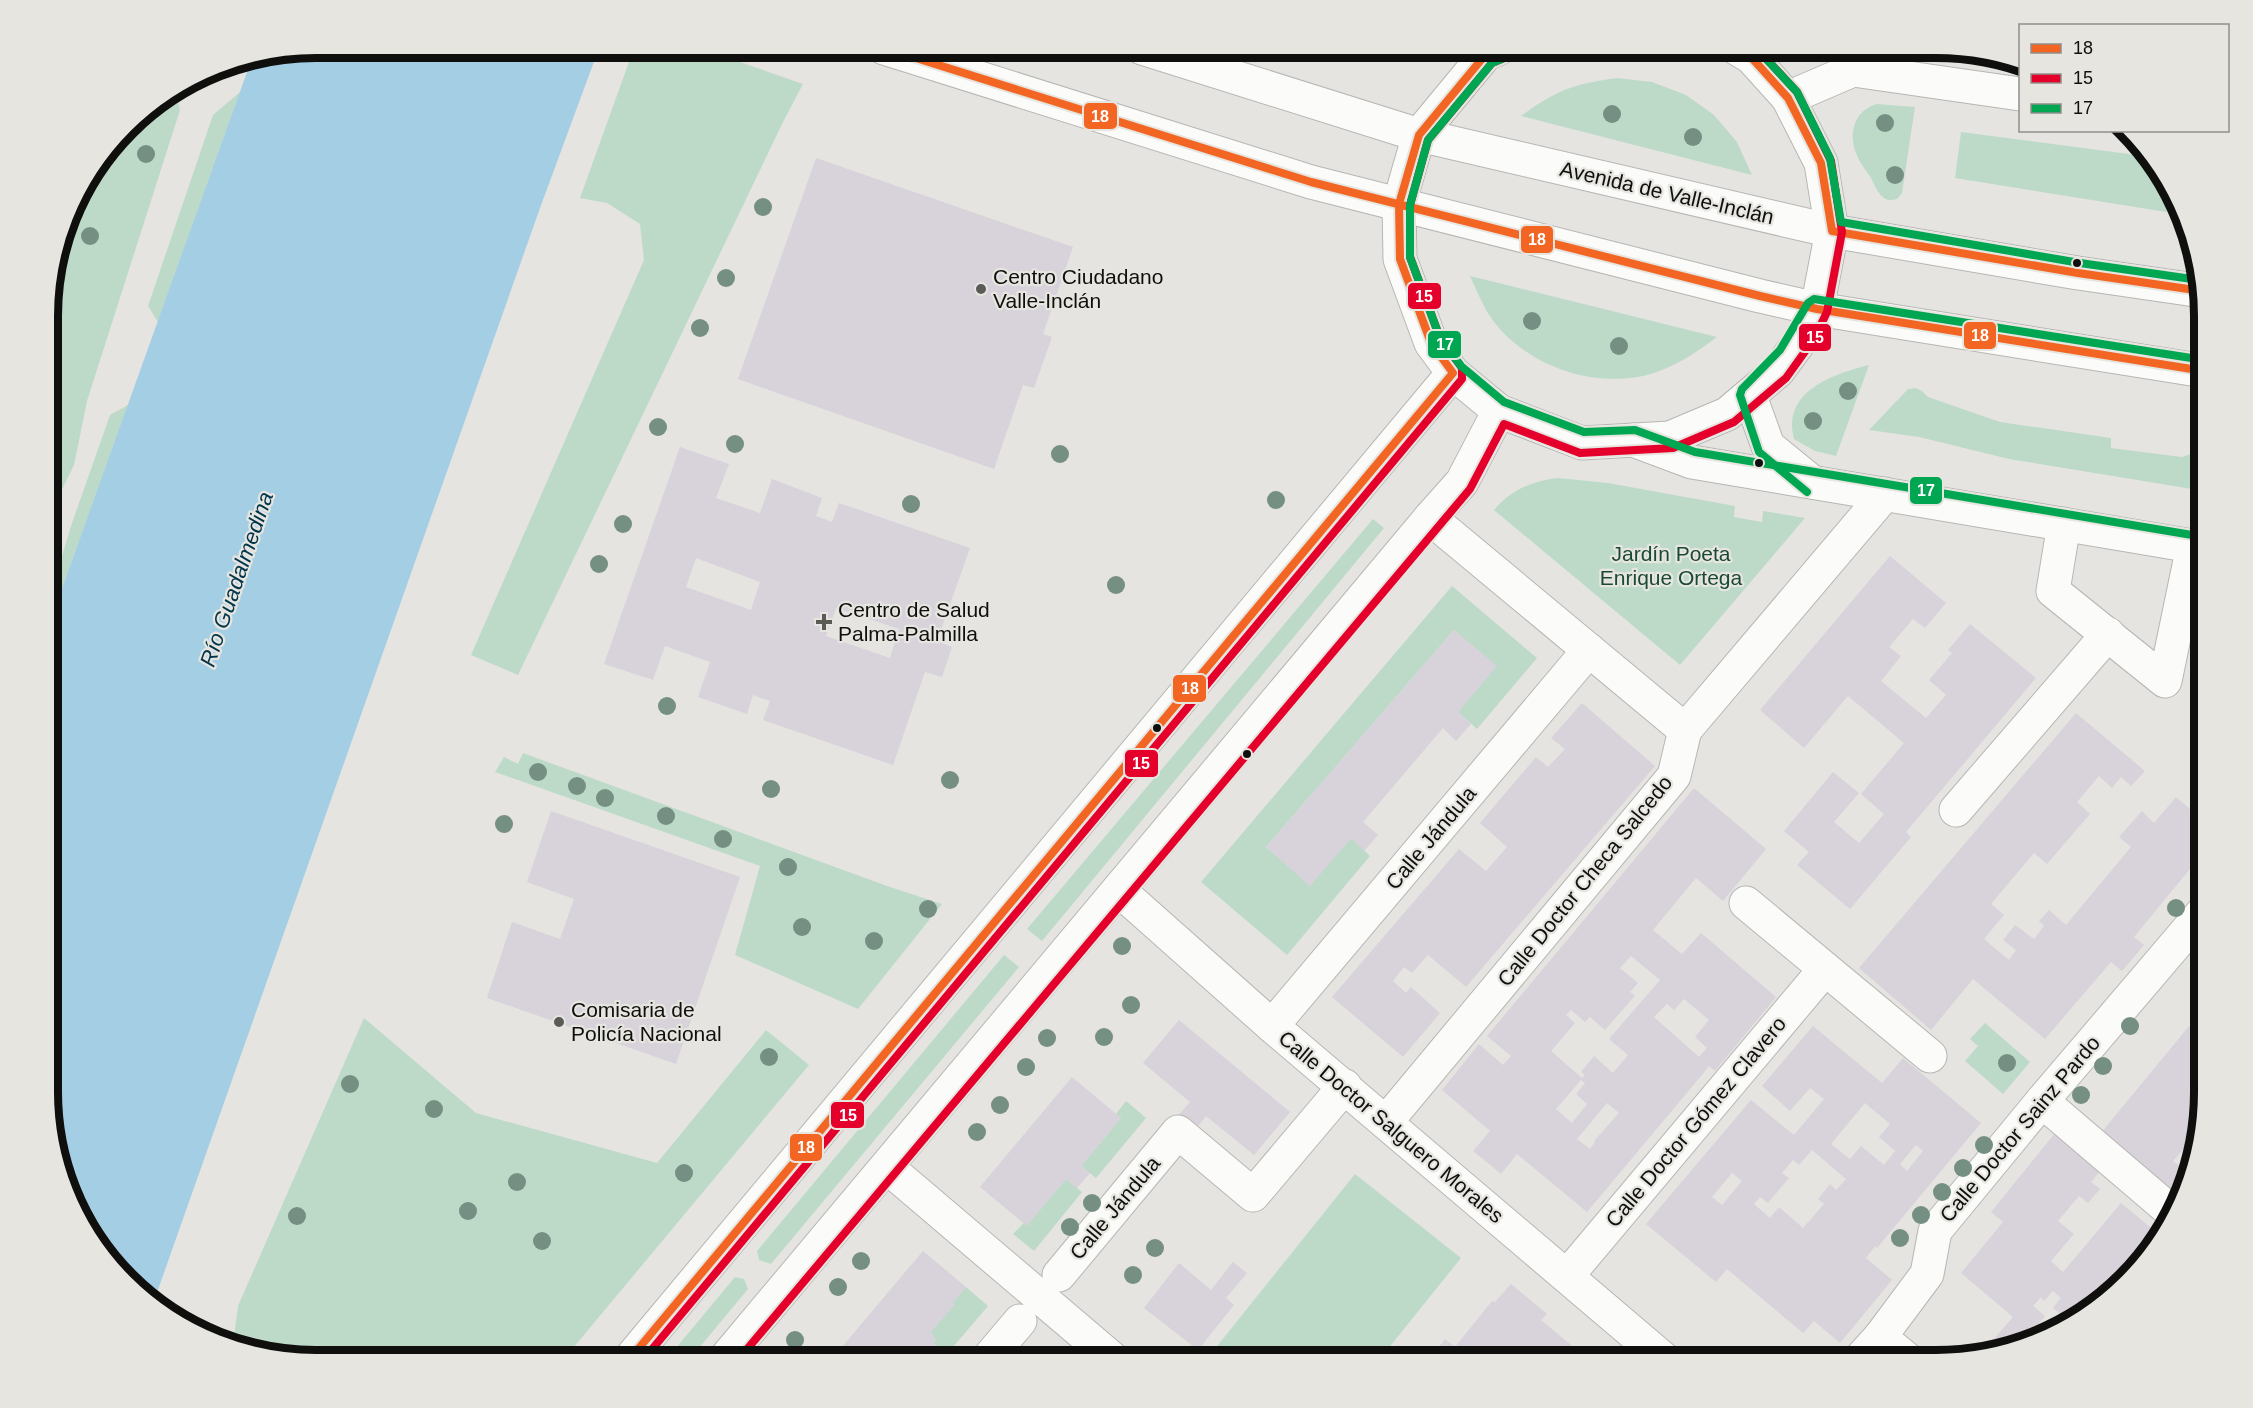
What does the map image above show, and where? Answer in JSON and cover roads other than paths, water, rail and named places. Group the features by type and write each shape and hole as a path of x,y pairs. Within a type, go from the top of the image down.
{"main road":[{"path":"916,58 1311,182 1631,264 1817,309 2194,369"},
{"name":"Avenida de Valle-Inclán","path":"1174,58 1419,135 1832,231 2078,273 2193,290"},
{"path":"1483,58 1419,135 1399,204 1400,259 1431,343 1453,373 1499,411 1582,443 1670,438 1727,414 1778,371 1806,333 1817,309 1832,231 1821,163 1788,98 1753,58"},
{"path":"1788,98 1853,70 2019,94"},
{"path":"637,1350 1453,373"},
{"path":"1750,396 1768,446 1814,484"},
{"path":"732,1350 1462,482 1499,411"},
{"path":"1633,440 1692,462 2194,546"},
{"name":"Calle Doctor Checa Salcedo","path":"1386,1122 1674,776 1685,730 1885,494"},
{"path":"1430,518 1685,730"},
{"path":"2064,524 2053,591 2165,681 2194,563"},
{"path":"1956,810 2109,634"},
{"name":"Calle Jándula","path":"1272,1026 1589,650"},
{"name":"Calle Doctor Salguero Morales","path":"1120,891 1272,1026 1653,1350"},
{"path":"1746,903 1930,1056"},
{"name":"Calle Doctor Sainz Pardo","path":"1870,1348 1927,1274 1935,1231 2194,923"},
{"name":"Calle Doctor Gómez Clavero","path":"1567,1276 1825,969"},
{"name":"Calle Jándula","path":"1059,1275 1178,1132 1253,1195 1345,1086"},
{"path":"2042,1101 2167,1208"},
{"path":"887,1167 1102,1350"},
{"path":"995,1350 1020,1321"}],"water":[{"name":"Río Guadalmedina","path":"317,58 595,58 540,208 157,1293 134,1274 102,1235 78,1190 63,1142 58,1091 58,600 249,67 266,63"}],"place":[{"name":"Centro Ciudadano Valle-Inclán","path":"981,289"},
{"name":"Centro de Salud Palma-Palmilla","path":"824,622"},
{"name":"Comisaria de Policía Nacional","path":"559,1022"}],"park label":[{"name":"Jardín Poeta Enrique Ortega","path":"1671,566"}]}
